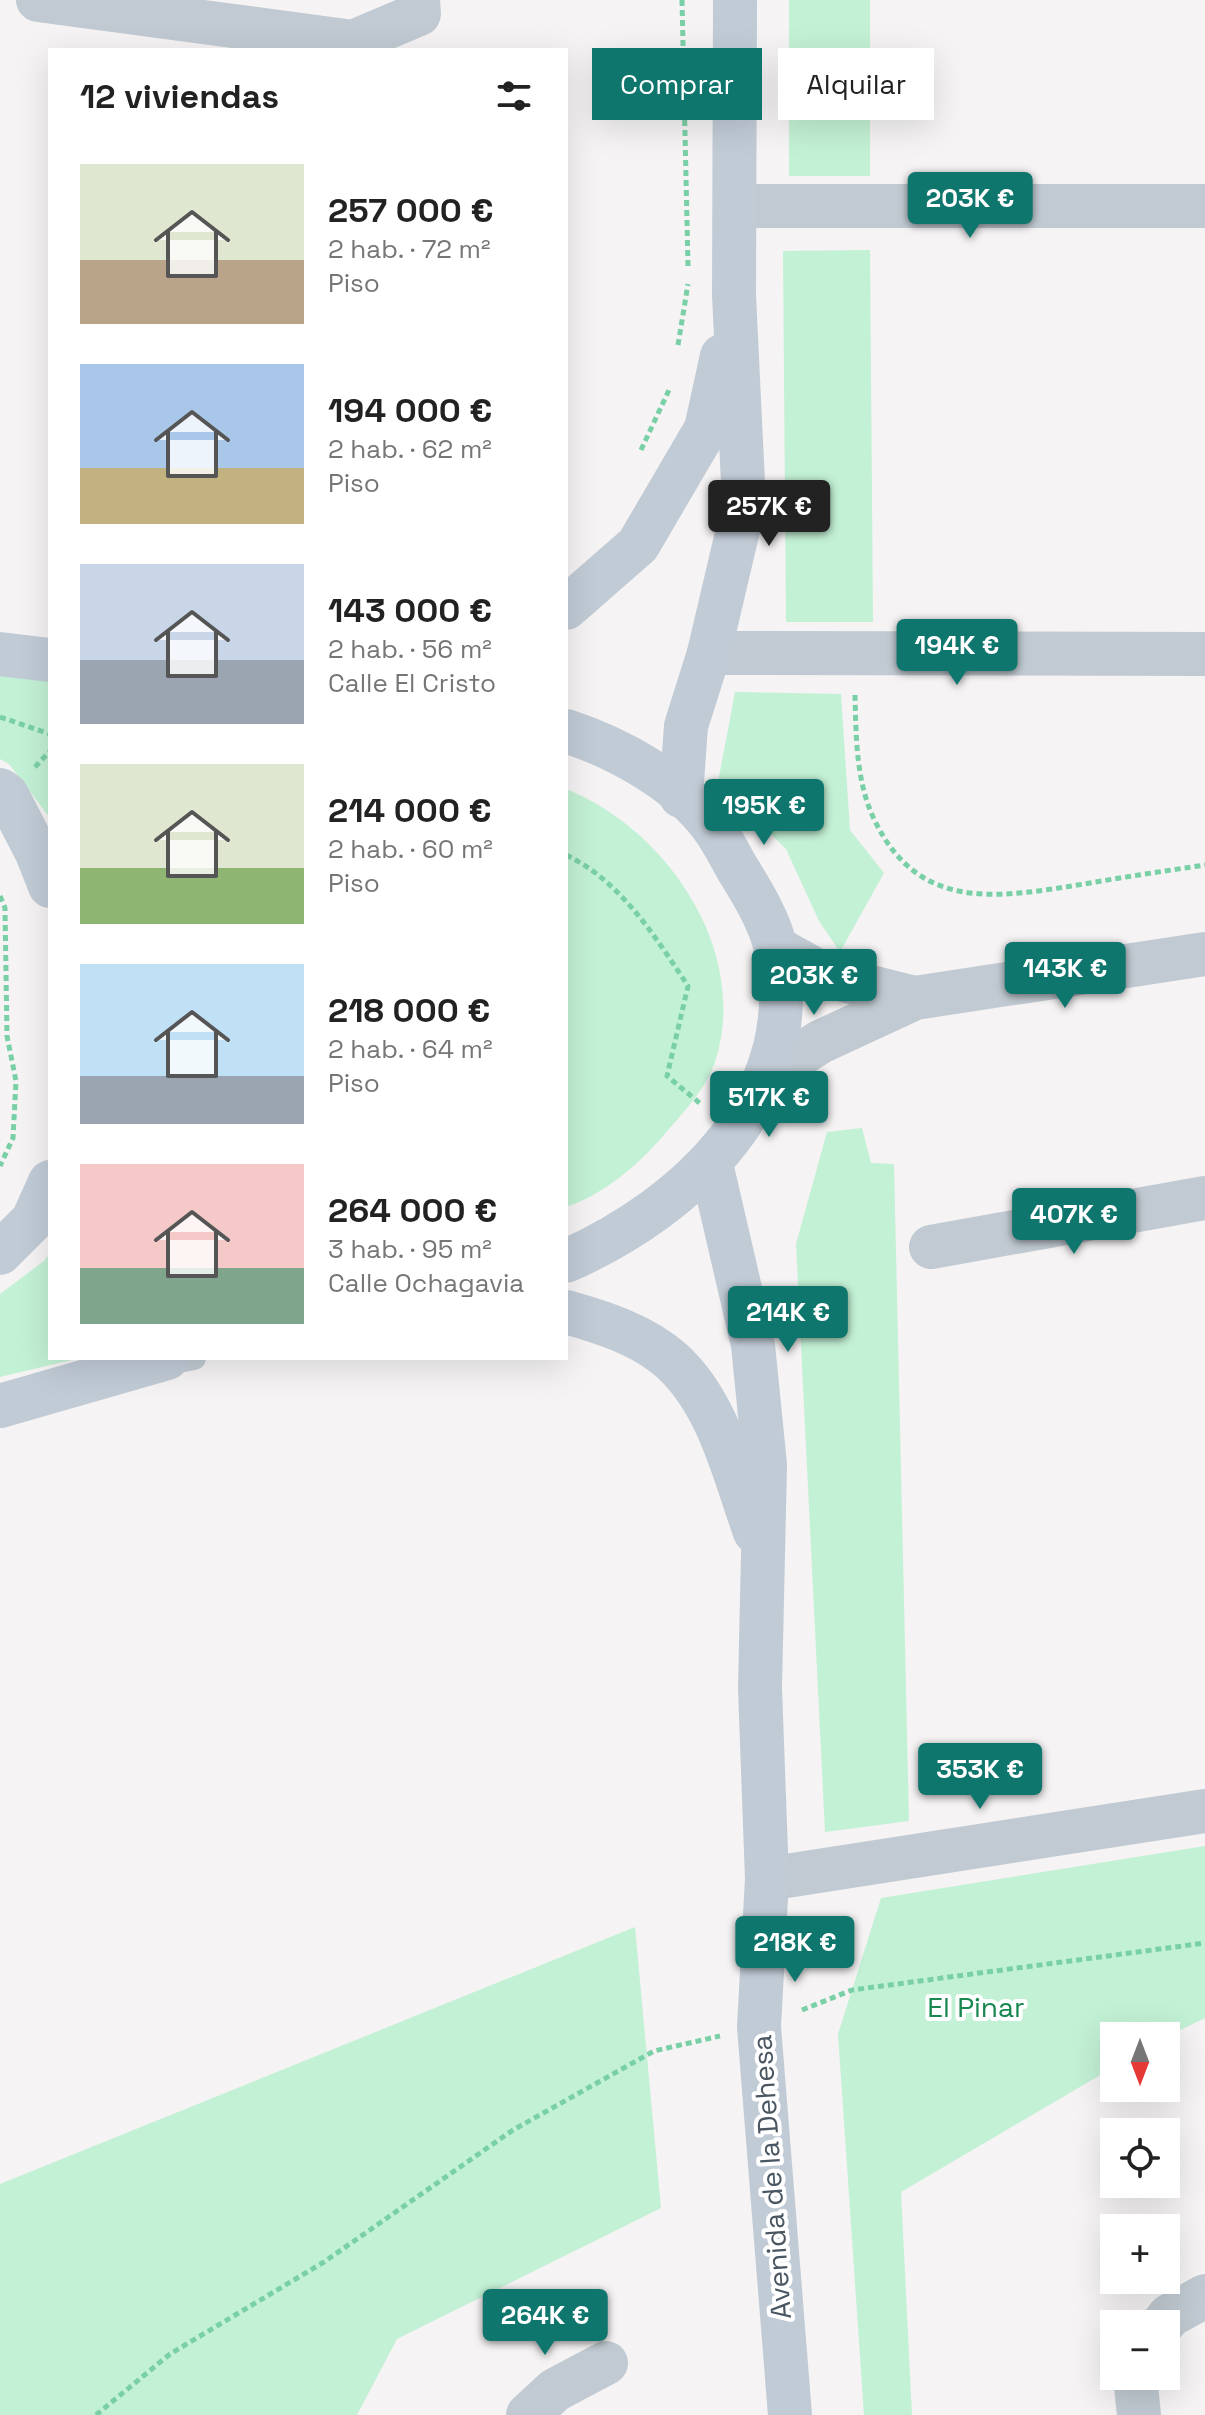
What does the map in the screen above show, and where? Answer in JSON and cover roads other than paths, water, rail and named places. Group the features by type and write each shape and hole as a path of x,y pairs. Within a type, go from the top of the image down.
{"street":[{"path":"38,0 353,42 418,7"},
{"path":"681,796 686,726 709,653 744,504 734,295 735,0"},
{"path":"735,206 1205,206"},
{"path":"568,606 638,545 706,429 734,295"},
{"path":"709,653 1205,654"},
{"path":"0,654 48,660"},
{"path":"568,732 632,759 681,796 711,825 748,886 776,948 780,1038 767,1076 711,1164 671,1201 624,1232 568,1260"},
{"path":"0,790 7,795 48,881"},
{"path":"776,948 827,976 915,998"},
{"path":"767,1076 820,1042 915,998 1205,954"},
{"name":"Avenida de la Dehesa","path":"711,1164 753,1345 765,1465 760,1688 767,1879 759,2027 790,2415"},
{"path":"0,1253 33,1220 48,1186"},
{"path":"931,1247 1205,1198"},
{"name":"Avenida de la Dehesa","path":"568,1313 613,1326 672,1361 714,1417 763,1555"},
{"path":"0,1406 147,1365"},
{"path":"767,1879 1205,1811"},
{"path":"1180,2310 1205,2296"},
{"path":"528,2415 555,2390 606,2363"},
{"path":"1136,2390 1139,2415"}],"lane":[{"path":"568,1324 613,1326"},
{"path":"147,1365 181,1360"}],"park label":[{"name":"El Pinar","path":"976,2007"}]}
